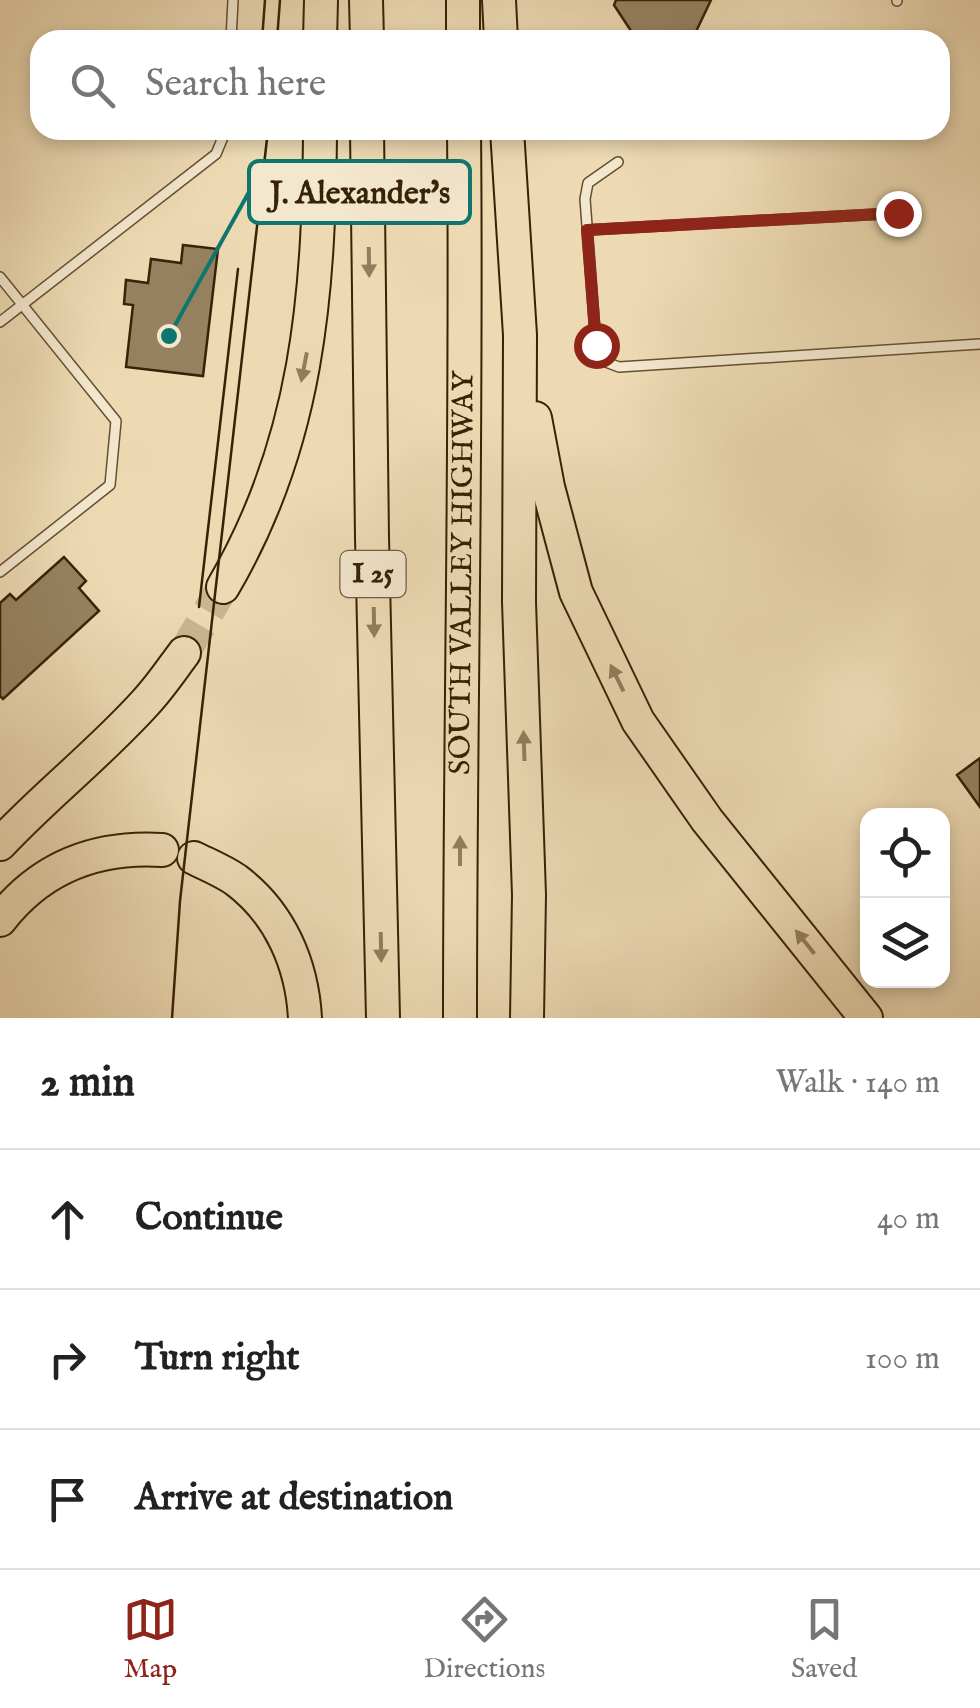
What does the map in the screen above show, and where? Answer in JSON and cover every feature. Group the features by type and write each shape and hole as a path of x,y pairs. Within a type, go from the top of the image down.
{"highway":[{"path":"320,30 321,0"},
{"path":"366,0 366,30"},
{"path":"462,0 463,30"},
{"path":"499,0 500,30"},
{"path":"224,587 268,494 304,366 316,252 320,140"},
{"name":"I 25","path":"367,140 383,1018"},
{"name":"SOUTH VALLEY HIGHWAY","path":"460,1018 464,140"},
{"path":"508,140 520,334 519,602 529,896 527,1018"},
{"path":"520,334 548,488 576,592 638,720 707,820 866,1018"},
{"path":"0,844 8,822 119,731 184,653"},
{"path":"0,869 102,772 119,731"},
{"path":"0,920 35,884 100,852 178,854 236,880 273,918 298,971 304,1018"}],"lane":[{"path":"232,30 233,0"},
{"path":"0,322 216,154 222,140"},
{"path":"618,162 588,183 585,199 596,345 603,361 618,367 980,344"},
{"path":"587,230 898,213"},
{"path":"0,278 116,421 110,485 0,572"}],"building":[{"path":"616,0 711,0 697,30 630,30 614,5"},
{"path":"183,245 218,249 203,376 126,367 133,305 124,304 126,280 148,283 151,259 181,263"},
{"path":"64,557 86,581 79,588 99,611 3,699 0,603 10,594 16,600"},
{"path":"980,758 980,807 957,775"}],"tunnel":[{"path":"184,653 223,587"}],"tram line":[{"path":"263,30 265,0"},
{"path":"278,30 280,0"},
{"path":"172,1018 180,901 267,140"},
{"path":"199,607 238,269"}],"place":[{"name":"J. Alexander's","path":"169,336"}],"route":[{"path":"596,345 587,230 898,213"}]}
